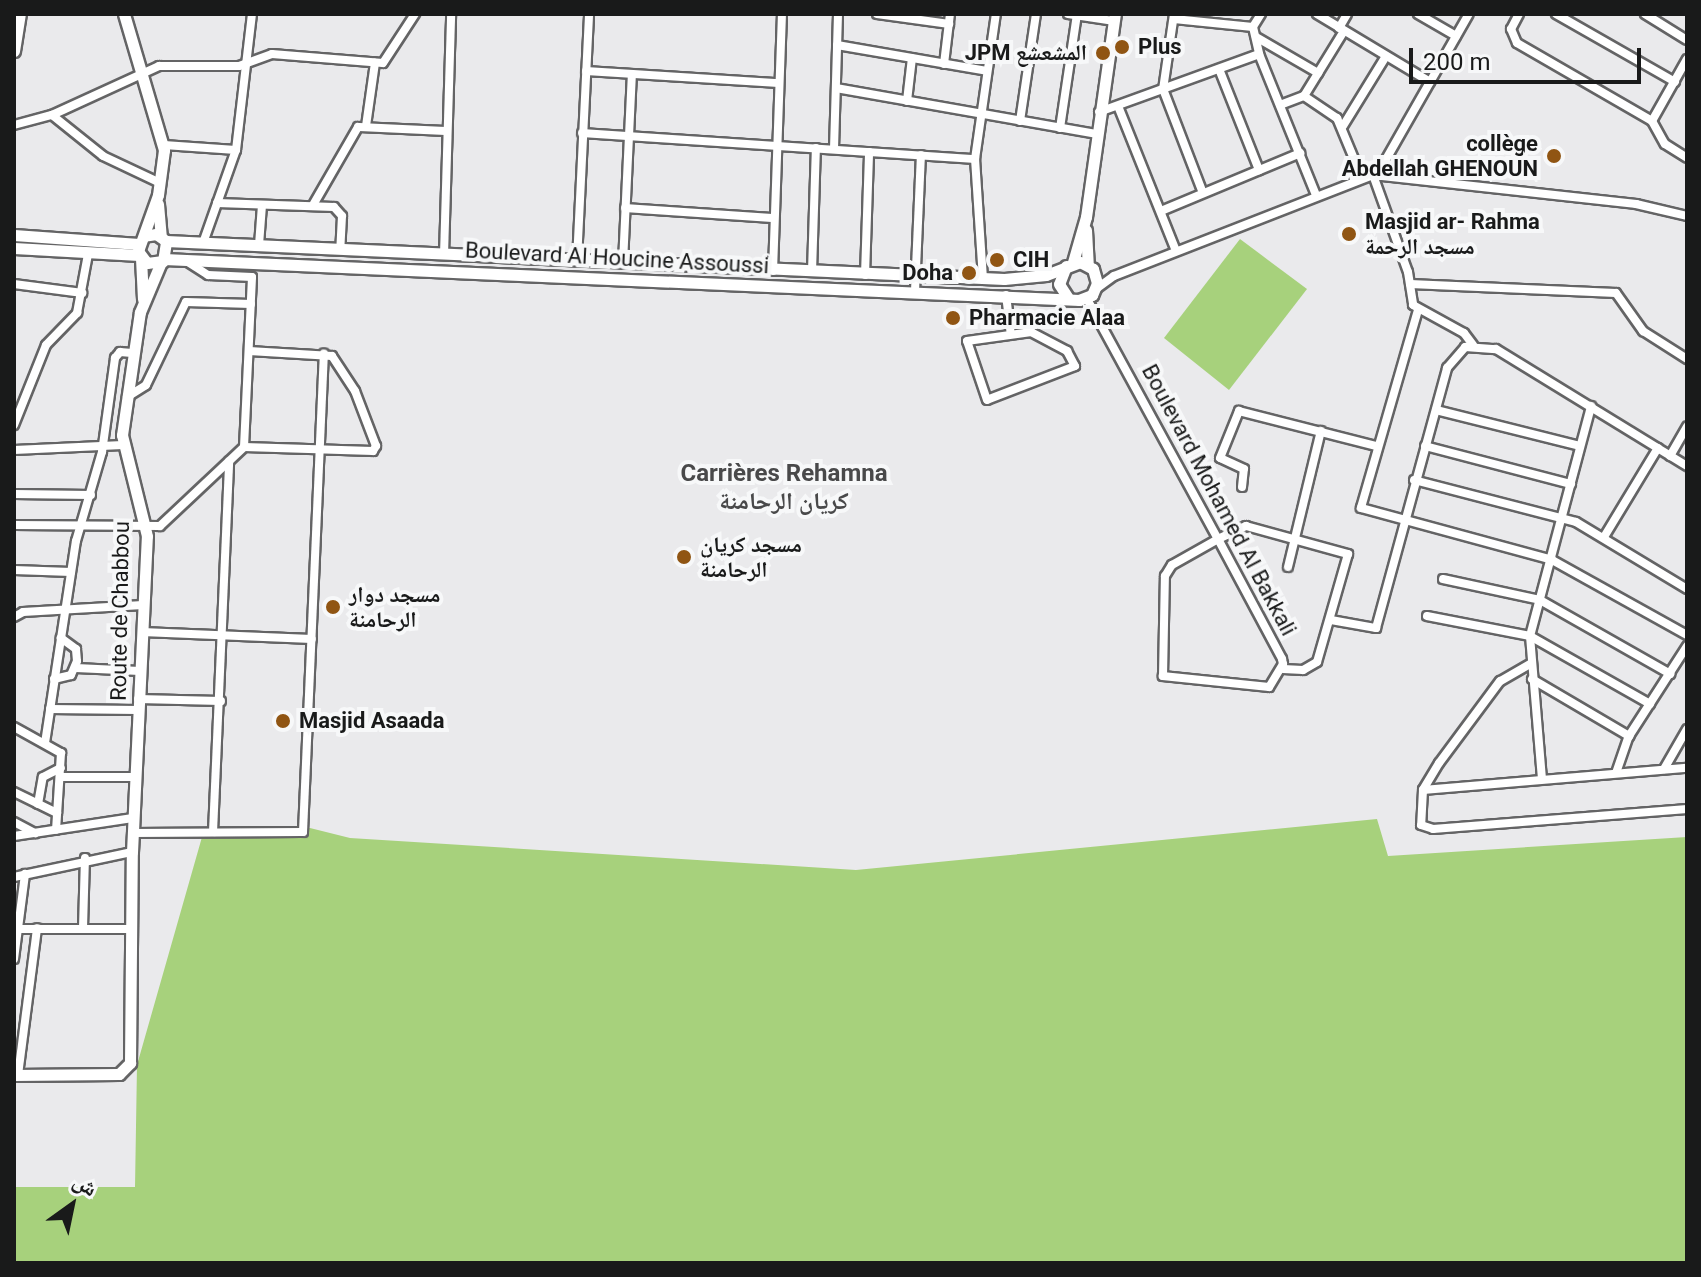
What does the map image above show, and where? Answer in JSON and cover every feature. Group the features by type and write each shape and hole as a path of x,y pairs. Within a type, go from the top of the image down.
{"street":[{"path":"14,51 20,14"},
{"name":"Route de Chabbou","path":"16,1075 119,1074 131,1055 132,852 146,527 123,445 132,353 143,299 141,248 159,189 164,145 124,14"},
{"path":"203,243 236,150 249,65 252,14"},
{"path":"14,125 52,115 142,72 171,64 249,65 272,54 375,63 387,60 415,14"},
{"path":"444,255 451,14"},
{"path":"577,261 589,14"},
{"path":"773,271 772,218 782,14"},
{"path":"834,149 838,14"},
{"path":"877,14 949,24"},
{"path":"944,64 950,14"},
{"path":"983,279 975,159 996,14"},
{"path":"1020,121 1036,14"},
{"path":"1060,128 1074,14 1115,17 1086,217 1070,264 1059,280 1068,298 1087,299 1114,276 1316,195 1375,175 1636,204 1687,216"},
{"path":"1261,14 1253,27 1259,54 1316,195"},
{"path":"1317,14 1430,82"},
{"path":"1280,105 1304,96 1342,29 1347,14"},
{"path":"1418,14 1456,36"},
{"path":"1469,14 1375,175 1418,310 1376,446 1361,508 1552,560 1687,635"},
{"path":"1519,14 1511,29 1517,43 1652,121 1665,144 1687,158"},
{"path":"1556,14 1675,82"},
{"path":"1645,14 1656,17 1687,40"},
{"path":"1203,193 1163,89 1174,16 1253,27"},
{"path":"1256,37 1318,73"},
{"path":"837,45 987,71"},
{"path":"1099,112 1259,54"},
{"path":"1343,126 1386,56"},
{"path":"907,101 912,58"},
{"path":"1652,121 1687,59"},
{"path":"366,126 375,63"},
{"path":"1219,69 1259,170"},
{"path":"586,71 779,83"},
{"path":"623,263 632,74"},
{"path":"836,88 1096,134"},
{"path":"1304,96 1343,126 1362,178"},
{"path":"1118,106 1176,251"},
{"path":"52,115 103,156 159,189"},
{"path":"313,205 354,130 366,126 447,131"},
{"path":"582,133 975,159"},
{"path":"164,145 236,150"},
{"path":"812,272 816,148"},
{"path":"865,275 869,152"},
{"path":"1161,211 1300,153"},
{"path":"915,291 921,155"},
{"name":"Route de Chabbou","path":"143,299 162,260 159,189"},
{"path":"217,203 313,205 340,211 340,250"},
{"path":"259,245 262,205"},
{"path":"625,208 772,218"},
{"path":"1086,217 1096,289"},
{"path":"14,235 141,248"},
{"name":"Boulevard Al Houcine Assoussi","path":"141,248 163,238 340,250 983,279 1028,279 1070,264"},
{"path":"14,248 88,254 141,248"},
{"name":"Boulevard Al Houcine Assoussi","path":"141,248 162,260 183,258 1068,298"},
{"path":"14,425 46,345 75,317 88,254"},
{"path":"14,525 146,527 164,524 244,447 252,277 208,275 183,258"},
{"path":"1070,264 1114,276"},
{"path":"14,284 82,293"},
{"path":"1410,284 1616,293 1643,331 1687,359"},
{"path":"1006,295 1011,334"},
{"name":"Boulevard Mohamed Al Bakkali","path":"1087,299 1218,539 1282,659 1283,669 1269,687 1168,679 1160,672 1166,572 1218,539"},
{"path":"126,398 146,385 186,302 251,304"},
{"path":"1418,310 1464,333 1473,345 1496,349 1687,466"},
{"path":"1011,334 1035,334 1067,351 1075,366 987,400 967,341 1011,334"},
{"path":"1331,620 1376,628 1414,480 1450,361 1473,345"},
{"path":"244,447 320,450 376,447 345,372 324,353 249,351"},
{"path":"45,743 71,572 102,446 115,356 132,353"},
{"path":"133,833 303,832 324,353"},
{"path":"1542,779 1530,636 1591,406"},
{"path":"1436,410 1580,446"},
{"path":"1242,487 1244,469 1220,458 1239,411 1376,446"},
{"path":"1670,456 1687,426"},
{"path":"1288,567 1321,431"},
{"path":"14,450 123,445"},
{"path":"1425,446 1571,484"},
{"path":"1604,537 1658,448"},
{"path":"213,832 224,635 229,461"},
{"path":"1414,480 1562,519 1604,537 1687,589"},
{"path":"14,494 91,495"},
{"path":"1218,539 1246,526 1348,554 1331,620 1314,666 1283,669"},
{"path":"14,570 71,572"},
{"path":"1443,579 1540,600 1670,674"},
{"path":"14,617 23,612 65,612 143,605"},
{"path":"1427,616 1530,636 1650,704"},
{"path":"142,632 312,639"},
{"path":"54,679 67,677 76,668 76,649 61,638"},
{"path":"1616,773 1629,736 1687,646"},
{"path":"1530,664 1493,688 1423,790 1419,818 1427,829 1687,809"},
{"path":"76,668 140,671"},
{"path":"1532,679 1629,736"},
{"path":"50,709 221,701"},
{"path":"14,727 61,753 56,830"},
{"path":"1664,769 1687,729"},
{"path":"1423,790 1687,768"},
{"path":"38,804 43,777 61,772 135,777"},
{"path":"14,792 57,813"},
{"path":"14,836 133,818"},
{"path":"14,822 35,833"},
{"path":"14,877 85,858 132,852"},
{"path":"83,928 85,858"},
{"path":"14,959 15,929 25,874"},
{"path":"16,1075 37,928"},
{"path":"15,929 130,929"}],"green space":[{"path":"1240,239 1307,289 1229,390 1164,338"},
{"path":"1377,819 1388,856 1687,837 1687,1263 14,1263 14,1187 135,1187 137,1065 204,830 310,828 350,838 856,870"}],"place":[{"name":"Plus","path":"1122,47"},
{"name":"JPM المشعشع","path":"1103,53"},
{"name":"collège Abdellah GHENOUN","path":"1554,156"},
{"name":"Masjid ar- Rahma مسجد الرحمة","path":"1349,234"},
{"name":"CIH","path":"997,260"},
{"name":"Doha","path":"969,273"},
{"name":"Pharmacie Alaa","path":"953,318"},
{"name":"مسجد كريان الرحامنة","path":"684,557"},
{"name":"مسجد دوار الرحامنة","path":"333,607"},
{"name":"Masjid Asaada","path":"283,721"}],"district":[{"name":"Carrières Rehamna كريان الرحامنة","path":"784,488"}]}
